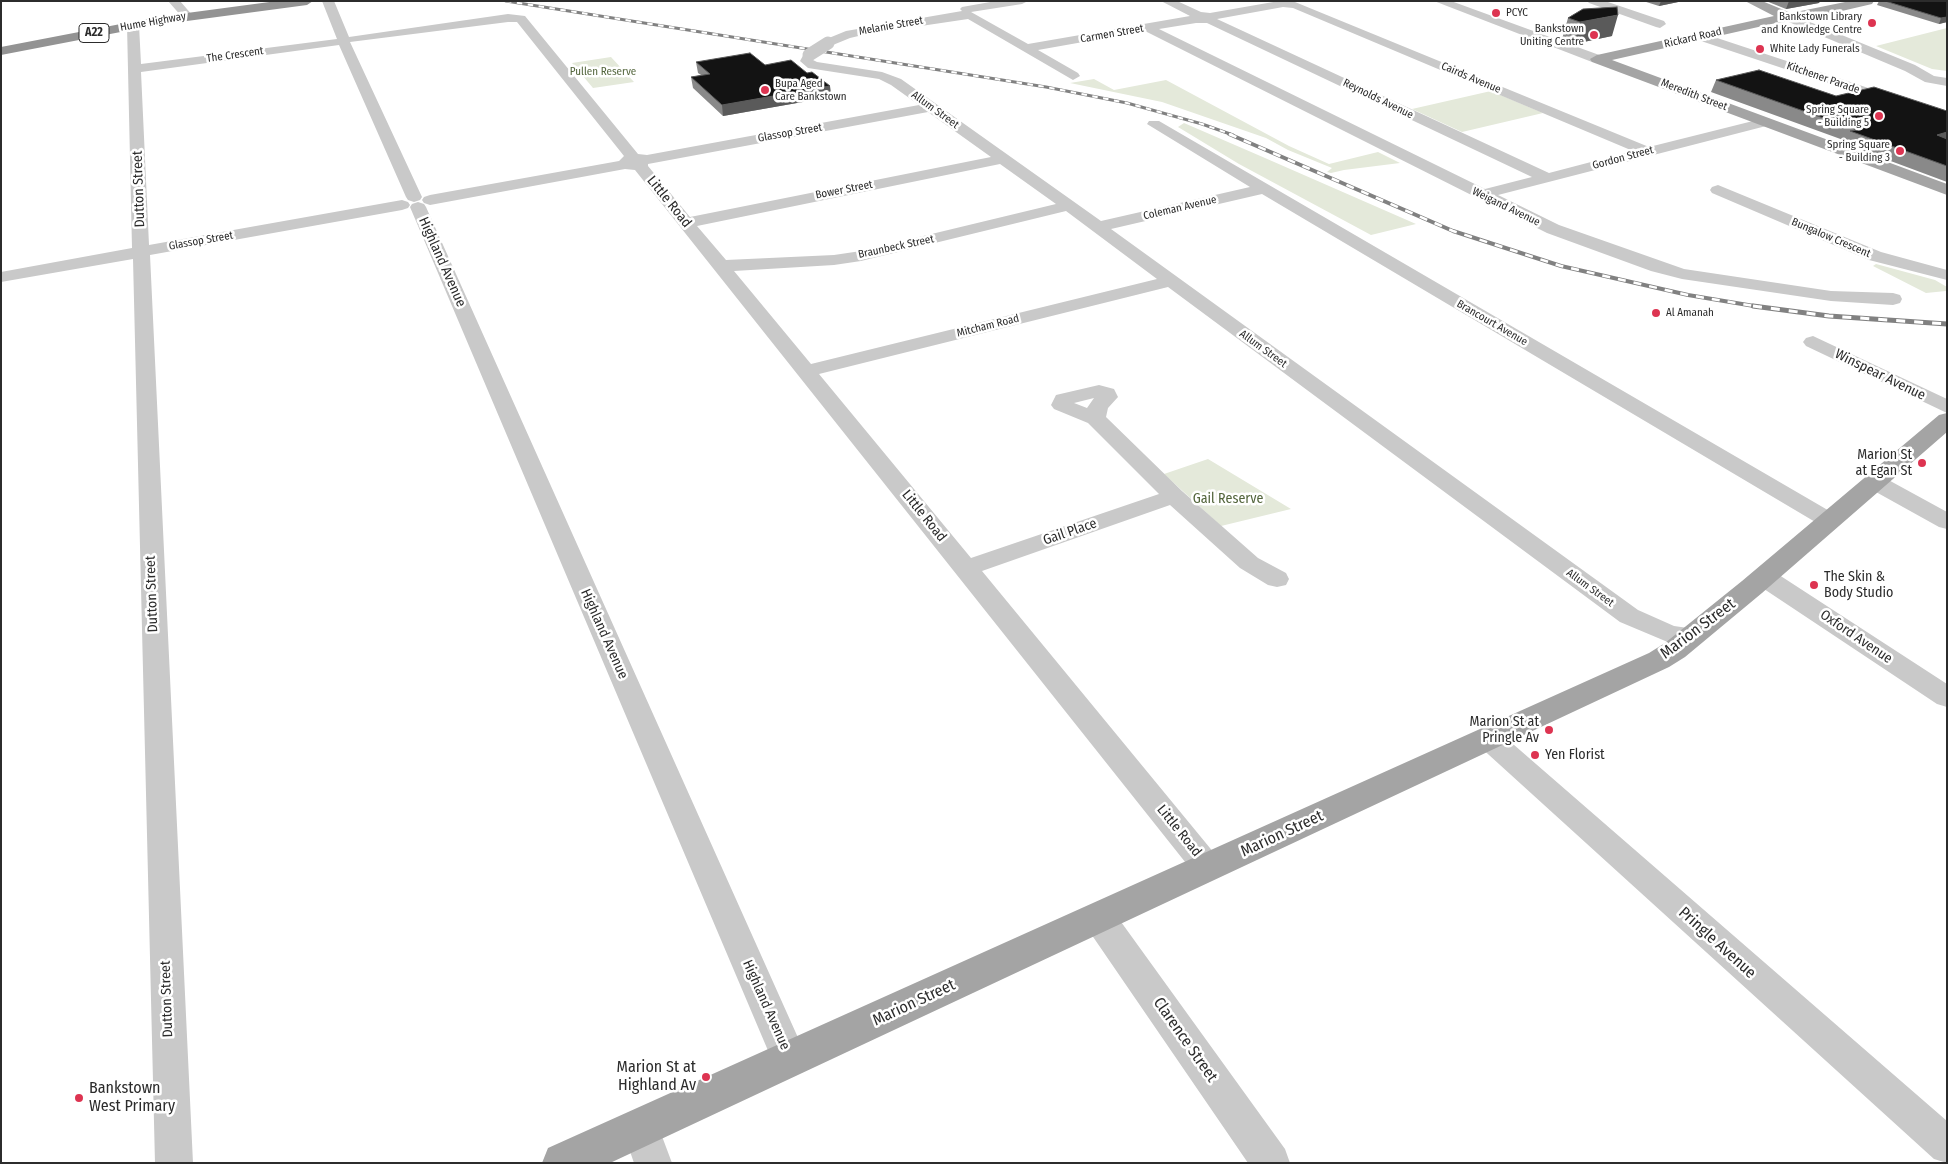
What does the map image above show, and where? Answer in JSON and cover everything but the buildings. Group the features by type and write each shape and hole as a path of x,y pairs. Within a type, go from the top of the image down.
{"highway":[{"name":"Hume Highway","path":"1,46 274,1"},
{"name":"Hume Highway","path":"1,51 186,14 307,1"}],"main road":[{"path":"1751,1 1788,17"},
{"name":"Rickard Road","path":"1788,17 1791,12 1841,1"},
{"name":"Rickard Road","path":"1597,59 1868,1"},
{"name":"Meredith Street","path":"1597,59 1947,190"},
{"name":"Marion Street","path":"563,1163 1657,661 1676,650 1764,577 1947,420"}],"street":[{"path":"174,1 186,14"},
{"name":"Highland Avenue","path":"328,1 790,1060"},
{"name":"Melanie Street","path":"896,82 882,76 812,65 806,61 809,55 828,44 860,31 964,10 1022,1"},
{"name":"Reynolds Avenue","path":"1167,1 1547,178"},
{"name":"Meredith Street","path":"1440,1 1597,59"},
{"path":"1593,1 1660,24"},
{"name":"Carmen Street","path":"1028,48 1292,2"},
{"name":"Cairds Avenue","path":"1292,2 1647,152"},
{"path":"1454,6 1476,2"},
{"path":"964,10 1073,76"},
{"path":"1788,17 1941,79"},
{"name":"The Crescent","path":"135,69 508,18"},
{"name":"Little Road","path":"508,18 523,20 1208,868"},
{"name":"Dutton Street","path":"133,25 174,1163"},
{"name":"Weigand Avenue","path":"1147,28 1553,229 1657,267 1682,274 1831,296 1893,299"},
{"name":"Kitchener Parade","path":"1699,36 1947,119"},
{"name":"Allum Street","path":"896,82 1098,227 1629,616 1670,634 1693,636"},
{"name":"Glassop Street","path":"1,278 932,108"},
{"name":"Gordon Street","path":"1481,195 1766,122"},
{"name":"Brancourt Avenue","path":"1154,124 1830,521"},
{"name":"Bower Street","path":"686,223 1003,159"},
{"name":"Coleman Avenue","path":"1098,227 1263,189"},
{"name":"Bungalow Crescent","path":"1718,190 1875,256 1947,275"},
{"name":"Braunbeck Street","path":"721,266 834,260 861,256 1068,206"},
{"name":"Mitcham Road","path":"806,371 1170,281"},
{"name":"Winspear Avenue","path":"1813,342 1947,407"},
{"path":"1095,419 1174,496 1249,563 1277,579"},
{"path":"1875,482 1947,522"},
{"name":"Gail Place","path":"966,568 1174,496"},
{"name":"Oxford Avenue","path":"1764,577 1947,697"},
{"name":"Allum Street","path":"1629,616 1653,645 1658,654 1657,661"},
{"name":"Pringle Avenue","path":"1488,738 1947,1146"},
{"name":"Clarence Street","path":"1099,918 1271,1163"},
{"path":"641,1128 653,1163"}],"green space":[{"path":"1947,28 1947,71 1932,69 1876,46"},
{"name":"Pullen Reserve","path":"611,57 634,82 593,88 572,63"},
{"path":"1094,79 1114,90 1166,80 1289,146 1329,164 1378,152 1400,163 1327,172 1332,168 1288,150 1266,138 1162,102 1070,83"},
{"path":"1491,91 1543,113 1462,132 1412,109"},
{"path":"1184,123 1416,224 1371,235 1239,164 1178,127"},
{"path":"1876,264 1935,280 1947,287 1946,291 1926,293 1873,266"},
{"name":"Gail Reserve","path":"1208,459 1291,509 1221,526 1164,474"}],"railway":[{"path":"506,1 1046,87 1127,103 1202,124 1233,135"},
{"path":"1229,134 1453,231 1561,266 1688,295 1758,307"},
{"path":"1753,306 1758,307"},
{"path":"1758,307 1829,316 1947,324"}],"place":[{"name":"PCYC","path":"1496,13"},
{"name":"Bankstown Library and Knowledge Centre","path":"1872,23"},
{"name":"Bankstown Uniting Centre","path":"1594,35"},
{"name":"White Lady Funerals","path":"1760,49"},
{"name":"Bupa Aged Care Bankstown","path":"765,90"},
{"name":"Spring Square - Building 5","path":"1879,116"},
{"name":"Spring Square - Building 3","path":"1900,151"},
{"name":"Al Amanah","path":"1656,313"},
{"name":"Marion St at Egan St","path":"1922,463"},
{"name":"The Skin & Body Studio","path":"1814,585"},
{"name":"Marion St at Pringle Av","path":"1549,730"},
{"name":"Yen Florist","path":"1535,755"},
{"name":"Marion St at Highland Av","path":"706,1077"},
{"name":"Bankstown West Primary","path":"79,1098"}]}
